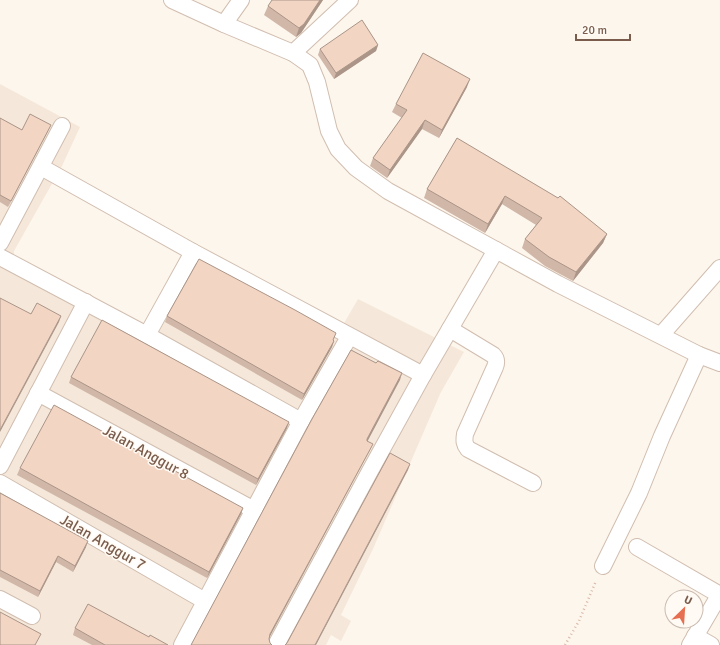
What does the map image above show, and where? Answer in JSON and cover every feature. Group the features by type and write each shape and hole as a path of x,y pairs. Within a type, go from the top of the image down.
{"street":[{"path":"172,0 293,53 310,65 317,82 329,131 338,149 356,168 388,191 558,284 699,355 720,363"},
{"path":"224,24 241,0"},
{"path":"293,53 350,0"},
{"path":"0,243 62,126"},
{"path":"41,167 349,337 423,375"},
{"path":"276,645 423,375 496,250"},
{"path":"147,335 193,252"},
{"path":"0,257 147,335 301,421"},
{"path":"661,335 720,268"},
{"path":"0,466 86,302"},
{"path":"450,329 493,354 497,362 465,434 465,445 468,450 533,483"},
{"path":"182,645 301,421 349,337"},
{"path":"603,566 639,493 662,436 699,355"},
{"name":"Jalan Anggur 8","path":"38,393 254,510"},
{"name":"Jalan Anggur 7","path":"0,484 205,601"},
{"path":"637,547 720,595 693,641 711,645"},
{"path":"0,599 32,616"}],"path":[{"path":"565,645 579,620 603,566"}],"shaded area":[{"path":"0,84 80,127 62,166 14,251 14,256 148,331 156,329 200,246 343,325 358,299 464,352 441,392 373,549 341,615 351,621 341,641 331,635 326,645 0,645"}],"building":[{"path":"272,0 320,0 304,24 299,28 268,6"},
{"path":"362,20 378,45 336,73 320,49"},
{"path":"423,53 470,79 442,130 425,120 390,170 373,158 407,110 396,104"},
{"path":"30,114 51,125 11,201 0,195 0,118 22,130"},
{"path":"457,138 558,198 560,196 607,234 576,272 549,257 525,239 542,218 505,196 488,224 427,189"},
{"path":"199,259 336,333 333,340 334,341 304,394 167,316"},
{"path":"0,298 31,314 37,303 61,316 0,430"},
{"path":"102,320 289,422 258,479 71,377"},
{"path":"351,350 376,363 378,361 402,373 367,439 367,441 373,444 270,634 269,639 272,645 191,645 312,419"},
{"path":"54,405 243,508 209,572 20,468"},
{"path":"390,453 410,464 315,645 285,645 287,643"},
{"path":"0,493 88,541 75,566 58,556 40,591 0,570"},
{"path":"88,604 149,637 150,635 168,645 105,645 75,628"},
{"path":"0,612 41,634 35,645 0,645"}]}
